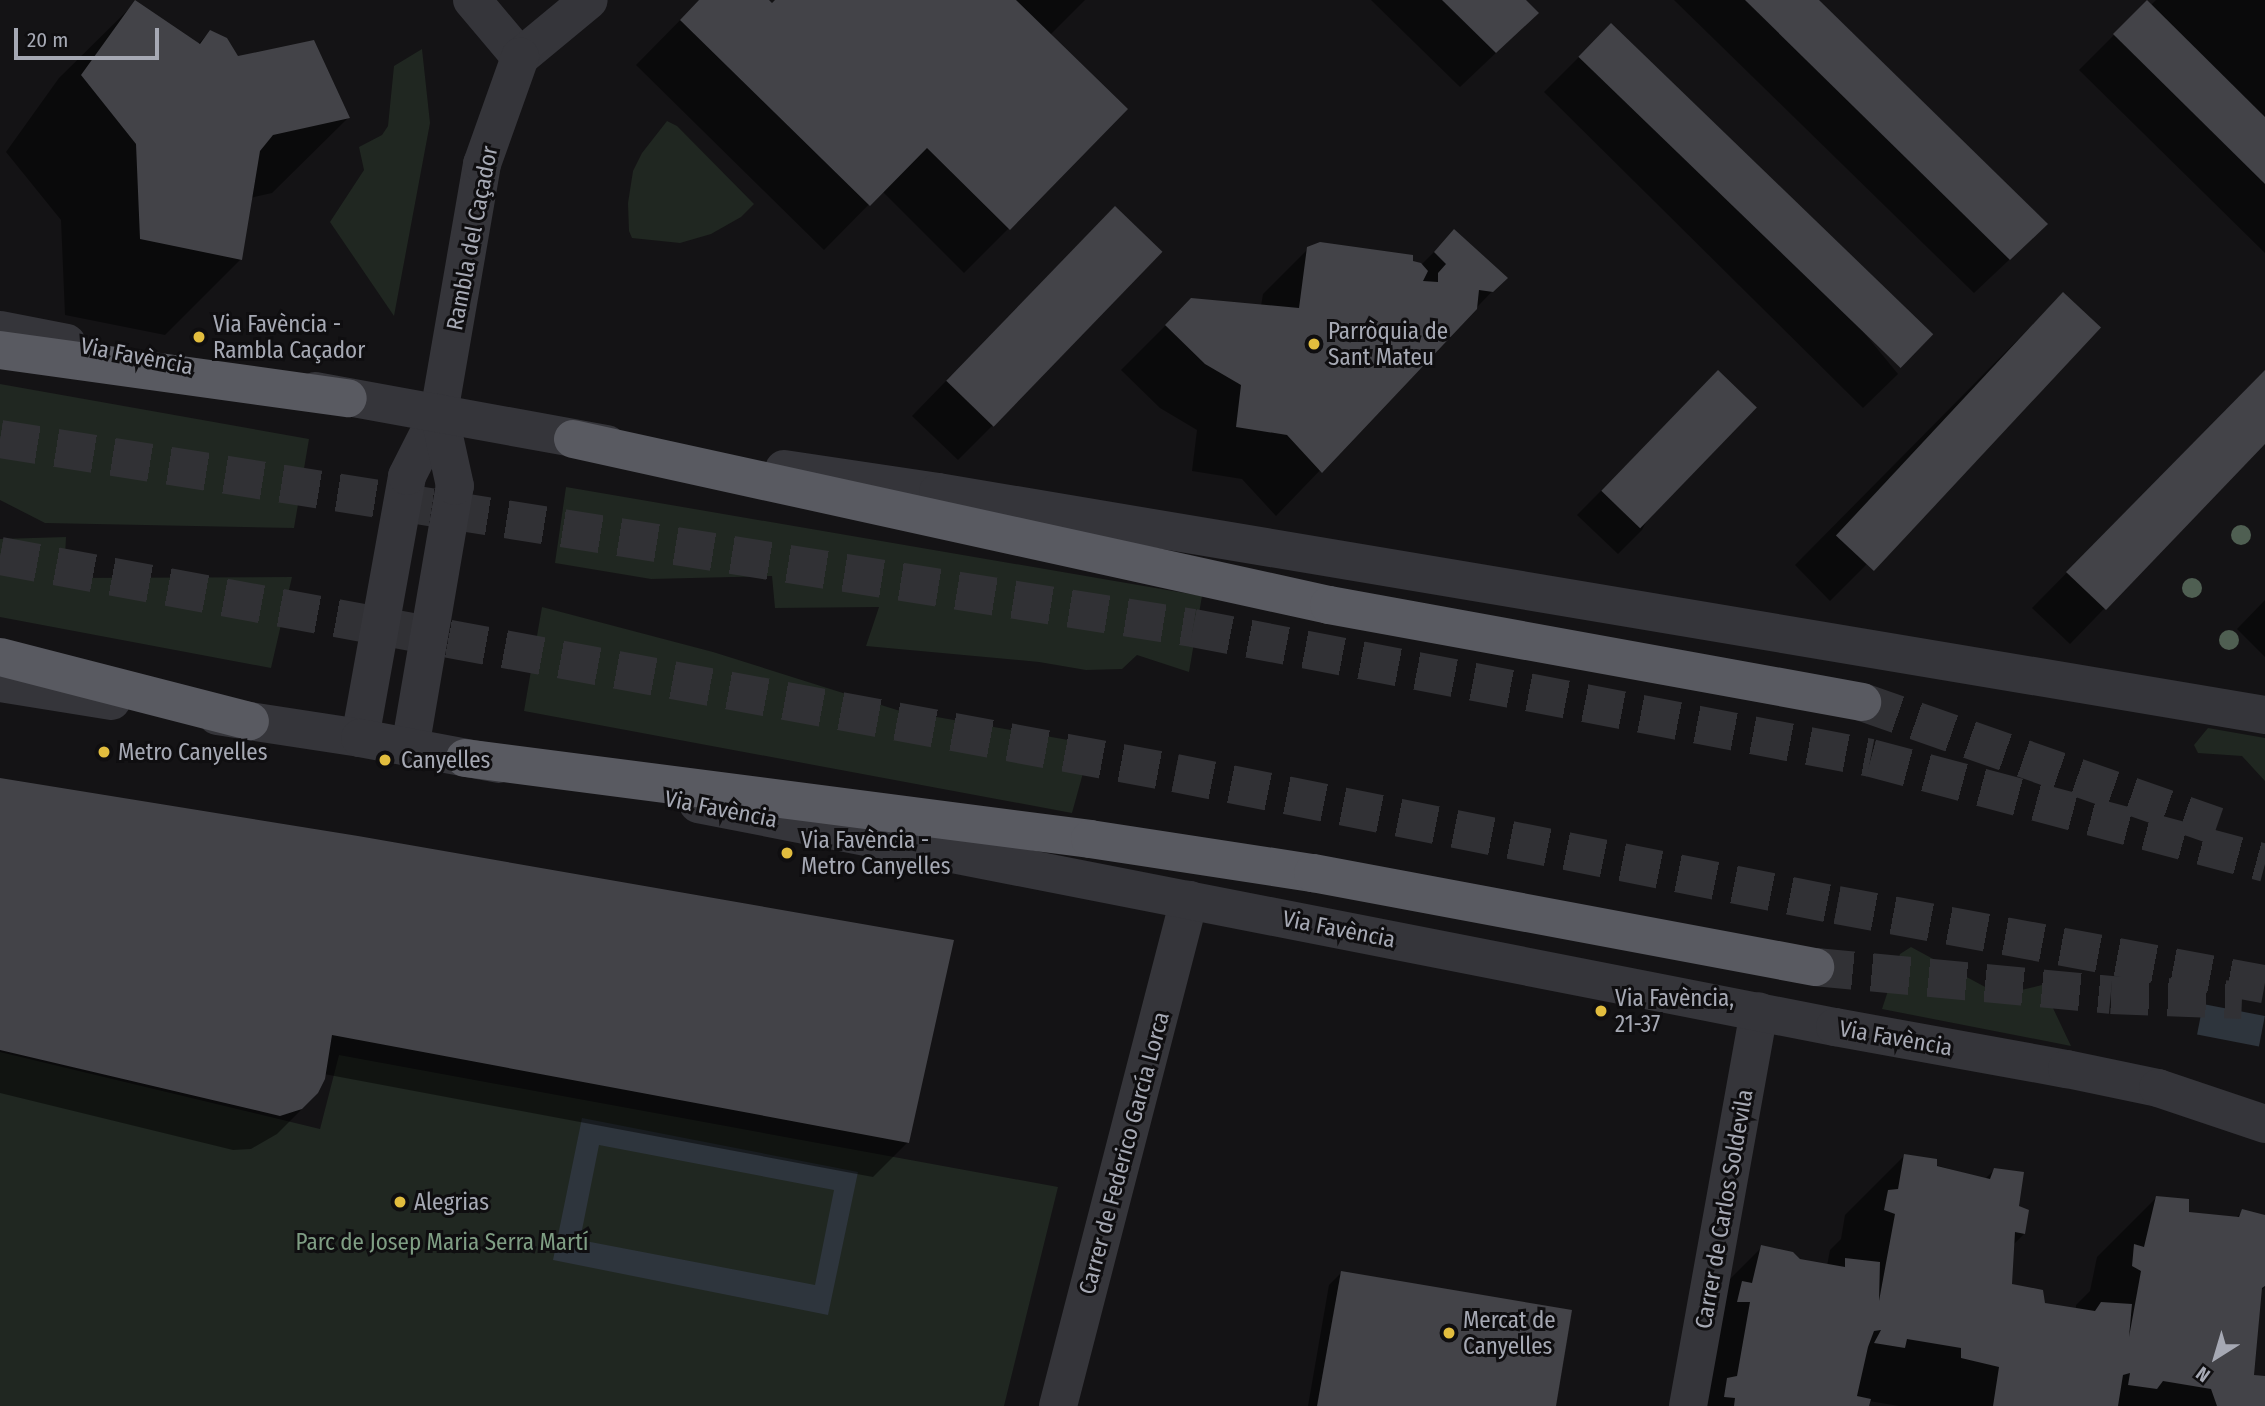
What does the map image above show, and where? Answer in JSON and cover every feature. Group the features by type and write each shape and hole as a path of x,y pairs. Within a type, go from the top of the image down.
{"highway":[{"path":"0,350 348,398"},
{"path":"573,439 1329,605 1862,702"},
{"path":"0,657 250,721"},
{"path":"465,758 1090,839 1313,873 1815,967"}],"street":[{"path":"472,0 520,57 589,0"},
{"name":"Rambla del Caçador","path":"439,413 482,164 520,57"},
{"name":"Via Favència","path":"0,330 573,439 938,492 2265,715"},
{"path":"360,738 408,476 439,413"},
{"path":"410,748 454,499 455,486 439,413"},
{"name":"Via Favència","path":"0,682 360,738 2158,1088 2265,1124"},
{"name":"Carrer de Federico García Lorca","path":"1058,1406 1189,900"},
{"name":"Carrer de Carlos Soldevila","path":"1688,1406 1759,1011"}],"green space":[{"path":"422,49 430,123 394,316 330,222 364,170 359,147 382,135 388,126 394,66"},
{"path":"667,121 677,126 754,204 741,217 711,234 680,243 632,238 629,231 628,203 633,171 642,153"},
{"path":"0,384 309,439 294,528 45,523 0,500"},
{"path":"566,487 1202,596 1189,672 1137,655 1122,669 1086,670 1039,662 866,646 879,607 775,608 772,576 651,579 555,563"},
{"path":"66,537 64,578 292,577 271,668 0,617 0,539"},
{"path":"542,607 713,652 897,710 1091,744 1072,813 524,711"},
{"path":"2208,728 2265,738 2265,781 2242,756 2198,753 2194,745"},
{"path":"1911,947 2000,995 2042,985 2071,1046 1882,1009 1900,954"},
{"name":"Parc de Josep Maria Serra Martí","path":"0,1052 320,1129 339,1055 1058,1187 1004,1406 0,1406"}],"shaded area":[{"path":"2203,1004 2265,1016 2259,1046 2197,1034"},
{"path":"582,1118 858,1172 828,1315 553,1260","holes":["599,1145 834,1190 815,1285 580,1240"]}],"building":[{"path":"135,0 200,44 210,30 227,38 238,56 314,40 350,118 273,135 260,151 242,260 140,239 136,144 81,75"},
{"path":"699,0 769,0 772,3 775,0 1016,0 1128,109 1010,230 927,148 870,206 680,20"},
{"path":"1442,0 1526,0 1539,13 1496,53"},
{"path":"1745,0 1819,0 2048,224 2010,260"},
{"path":"2147,0 2265,117 2265,184 2113,34"},
{"path":"1611,23 1933,334 1901,368 1578,57"},
{"path":"1115,206 1162,252 994,427 946,381"},
{"name":"Parròquia de Sant Mateu","path":"1454,229 1508,278 1493,292 1479,290 1477,309 1322,473 1287,435 1236,427 1241,385 1205,364 1165,325 1191,298 1299,308 1307,247 1320,242 1413,255 1413,261 1421,263 1428,271 1423,281 1438,282 1438,273 1446,264 1434,252"},
{"path":"2063,292 2101,327 1874,571 1836,536"},
{"path":"1718,370 1757,408 1640,528 1601,491"},
{"path":"2265,370 2265,444 2106,610 2066,572"},
{"path":"0,778 358,836 954,940 909,1143 332,1035 325,1079 318,1093 302,1109 280,1116 0,1050"},
{"path":"1904,1154 1937,1159 1937,1166 1990,1179 1994,1168 2024,1172 2019,1206 2029,1210 2025,1234 2015,1232 2012,1284 2043,1290 2045,1303 2095,1311 2101,1302 2132,1304 2129,1337 2141,1271 2132,1266 2134,1244 2144,1247 2156,1196 2189,1199 2189,1212 2239,1217 2242,1209 2265,1215 2265,1286 2262,1288 2254,1375 2265,1376 2265,1406 2217,1406 2211,1389 2163,1381 2157,1389 2128,1385 2130,1373 2123,1375 2118,1406 1993,1406 1999,1367 1961,1358 1961,1348 1907,1339 1905,1348 1874,1343 1881,1330 1874,1331 1868,1347 1857,1396 1871,1399 1869,1406 1734,1406 1735,1398 1724,1397 1727,1378 1737,1376 1750,1302 1737,1302 1742,1281 1752,1283 1761,1245 1793,1252 1800,1259 1845,1267 1845,1258 1880,1262 1879,1301 1895,1214 1884,1210 1888,1190 1898,1189"},
{"name":"Mercat de Canyelles","path":"1341,1271 1572,1310 1556,1406 1317,1406"}],"tunnel":[{"path":"0,439 1193,628 1871,758 2265,863"},
{"path":"0,556 1175,773 1837,905 2265,984"},
{"path":"1862,702 2217,826"},
{"path":"1815,967 2111,995 2242,1000"}],"place":[{"name":"Via Favència - Rambla Caçador","path":"199,337"},
{"name":"Parròquia de Sant Mateu","path":"1314,344"},
{"name":"Metro Canyelles","path":"104,752"},
{"name":"Canyelles","path":"385,760"},
{"name":"Via Favència - Metro Canyelles","path":"787,853"},
{"name":"Via Favència, 21-37","path":"1601,1011"},
{"name":"Alegrias","path":"400,1202"},
{"name":"Mercat de Canyelles","path":"1449,1333"}]}
